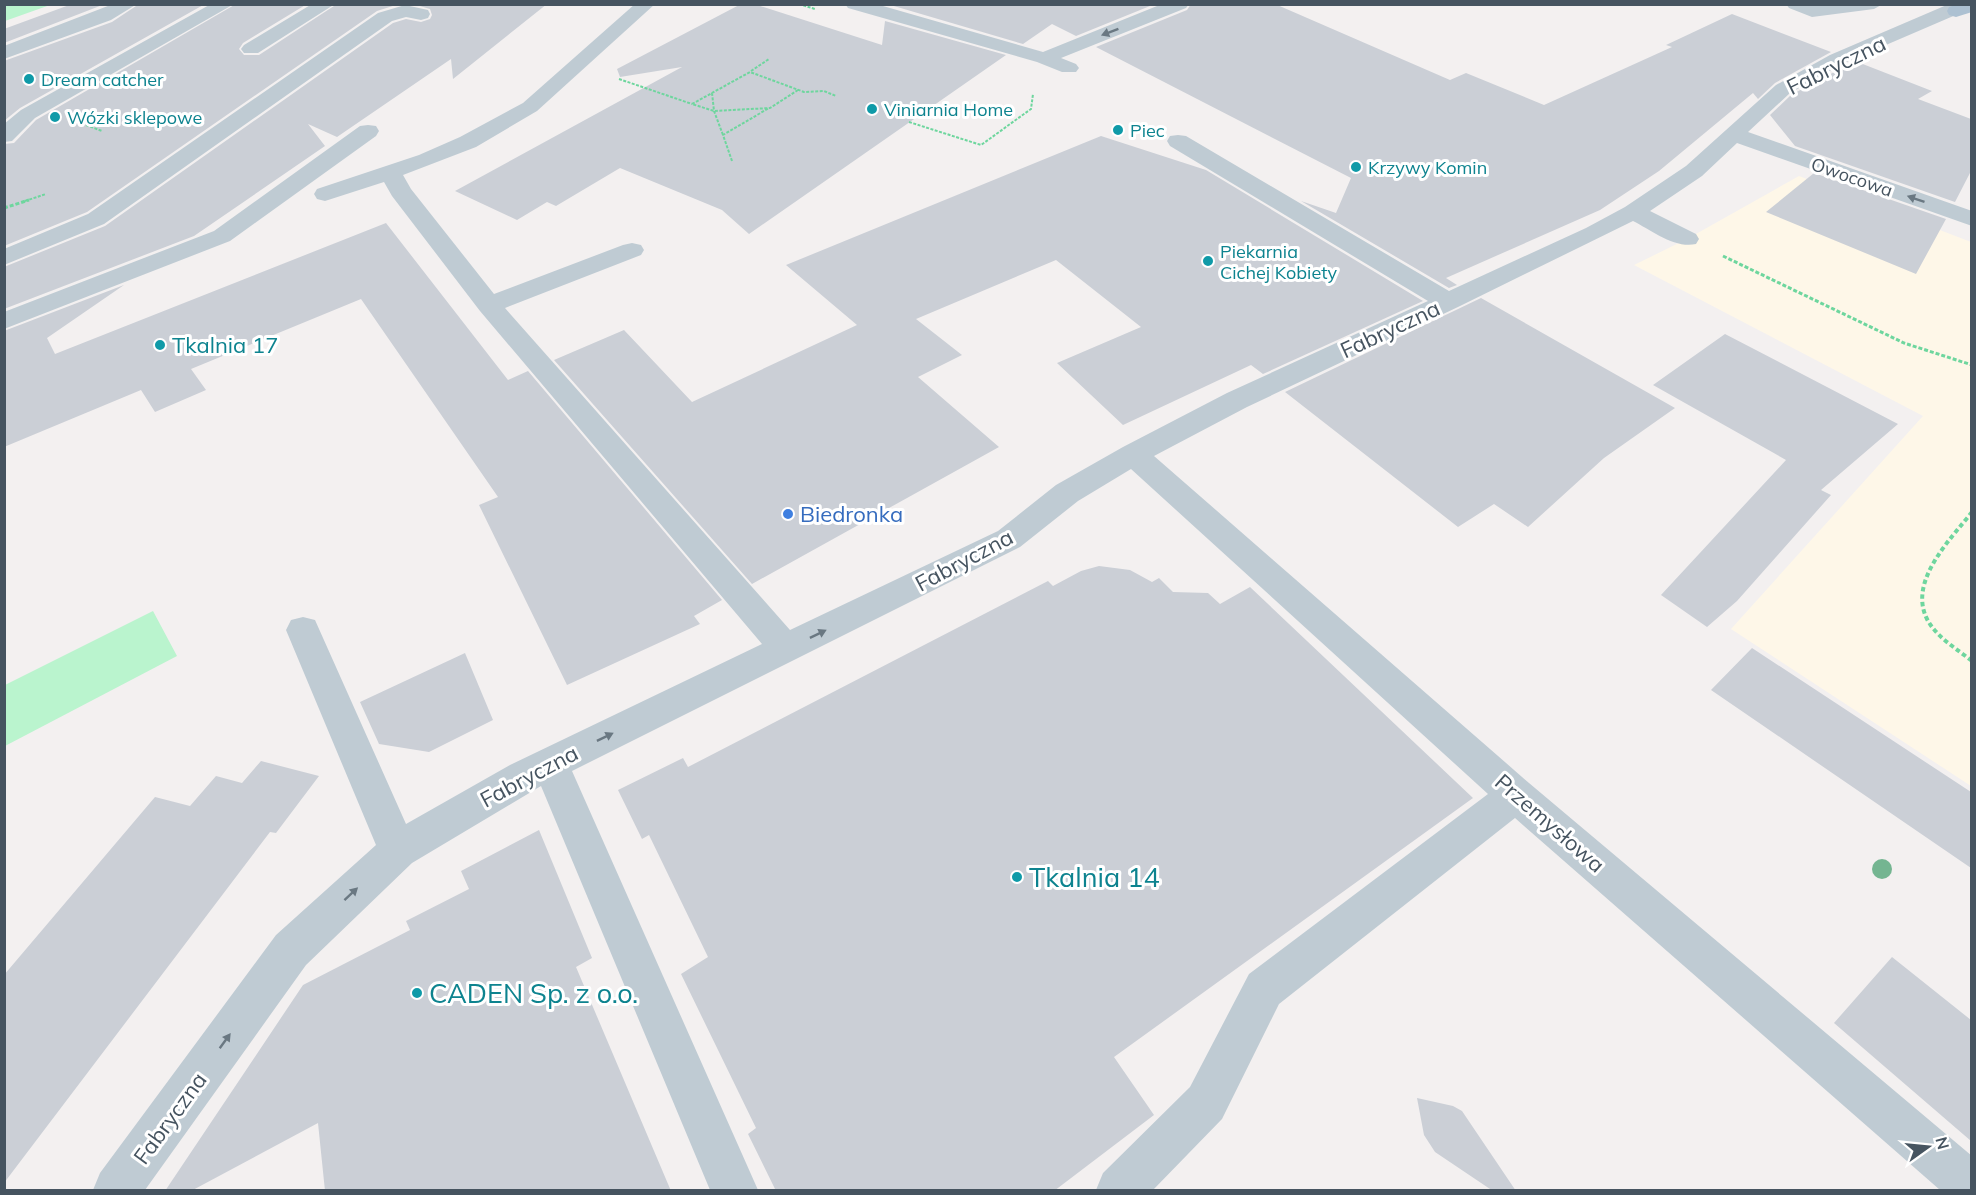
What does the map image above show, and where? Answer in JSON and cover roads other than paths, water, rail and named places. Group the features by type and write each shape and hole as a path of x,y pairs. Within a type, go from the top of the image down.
{"street":[{"path":"4,53 105,16 128,4"},
{"path":"4,136 28,114 225,4"},
{"path":"251,50 326,4"},
{"path":"326,194 391,173 468,142 530,107 646,4"},
{"path":"854,4 1044,58 1069,68"},
{"path":"1795,4 1812,11 1874,4"},
{"path":"1044,58 1172,8"},
{"name":"Fabryczna","path":"117,1191 291,950 398,850 523,777 1009,539 1067,493 1133,453 1237,400 1449,302 1634,212 1694,171 1783,89 1837,59 1948,10"},
{"path":"4,258 96,219 385,17 405,11 421,14"},
{"path":"4,321 222,236 368,131"},
{"name":"Owocowa","path":"1732,134 1966,210"},
{"path":"1178,141 1449,302"},
{"path":"391,173 400,191 489,305 786,650"},
{"path":"1634,212 1687,239"},
{"path":"489,305 632,250"},
{"name":"Przemysłowa","path":"1133,453 1516,795 1971,1187"},
{"path":"303,630 398,850"},
{"path":"550,764 734,1191"},
{"path":"1120,1191 1206,1103 1264,989 1516,795"}],"place":[{"name":"Dream catcher","path":"29,79"},
{"name":"Viniarnia Home","path":"872,109"},
{"name":"Wózki sklepowe","path":"55,117"},
{"name":"Piec","path":"1118,130"},
{"name":"Krzywy Komin","path":"1356,167"},
{"name":"Piekarnia Cichej Kobiety","path":"1208,261"},
{"name":"Tkalnia 17","path":"160,345"},
{"name":"Biedronka","path":"788,514"},
{"name":"Tkalnia 14","path":"1017,877"},
{"name":"CADEN Sp. z o.o.","path":"417,993"}]}
